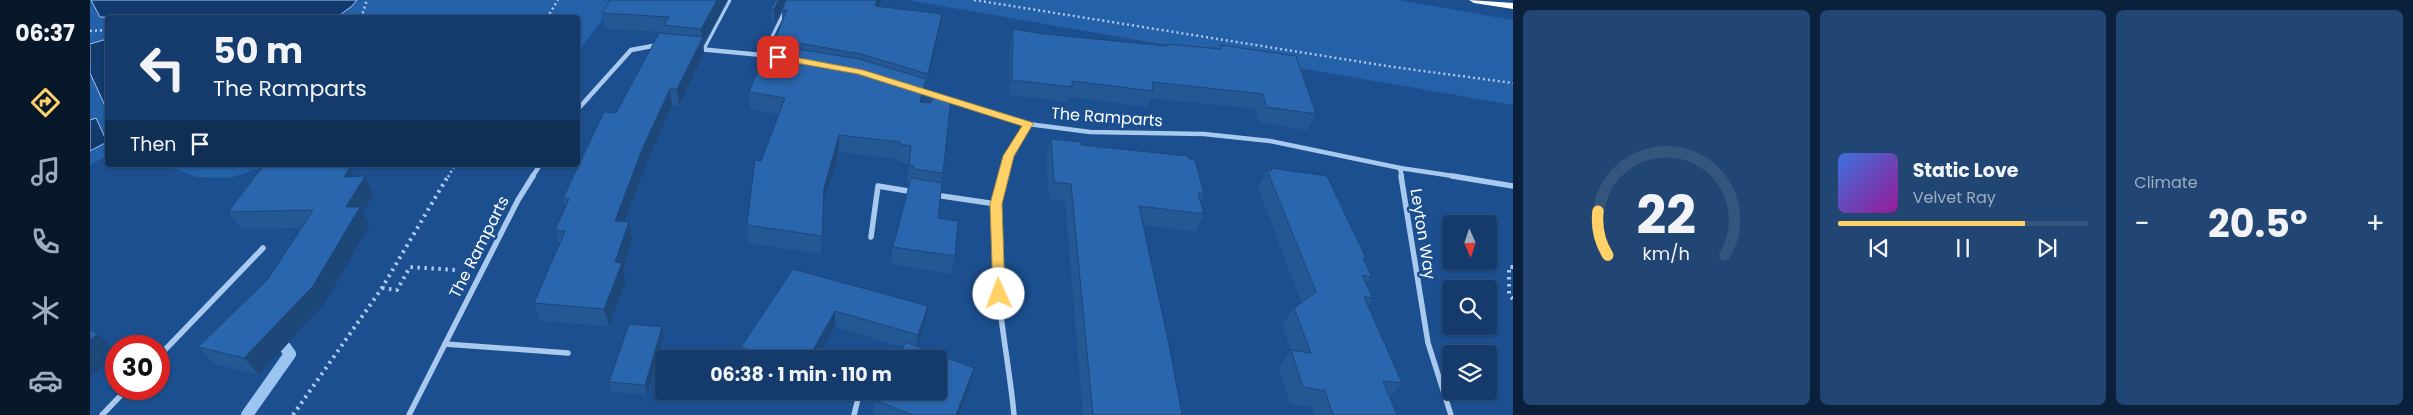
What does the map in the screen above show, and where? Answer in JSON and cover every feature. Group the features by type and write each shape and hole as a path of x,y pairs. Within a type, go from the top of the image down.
{"highway":[{"path":"1474,0 1513,6"}],"street":[{"path":"580,106 631,50 660,45"},
{"path":"695,48 781,57"},
{"name":"The Ramparts","path":"913,88 1028,124 1090,132 1204,134 1270,142 1400,168"},
{"path":"1014,415 1011,371 999,294 996,204 1008,156 1028,124"},
{"name":"The Ramparts","path":"409,415 518,200 539,167"},
{"name":"Leyton Way","path":"1451,415 1428,343 1400,168 1513,186"},
{"path":"871,237 878,186 917,192"},
{"path":"927,194 996,204"},
{"path":"170,345 263,248"},
{"path":"444,344 568,353"},
{"path":"102,415 116,400"},
{"path":"854,415 858,400"}],"lane":[{"path":"704,49 730,0"},
{"path":"763,55 784,10"}],"path":[{"path":"362,15 367,0"},
{"path":"549,15 558,0"},
{"path":"974,0 1513,83"},
{"path":"90,31 105,30"},
{"path":"293,415 382,288 454,167"},
{"path":"382,288 397,290 410,267 482,272"},
{"path":"1513,267 1509,267 1509,295 1513,299"}],"shaded area":[{"path":"90,0 616,0 580,50 580,15 105,15 105,157 90,165"},
{"path":"91,0 357,0 340,15 105,15 105,17 100,17"},
{"path":"907,0 1398,0 1513,20 1513,105"},
{"path":"105,40 105,106 90,73 90,44"},
{"path":"96,118 105,138 105,143 90,151 90,120"},
{"path":"170,167 263,167 230,178 197,177"}],"building":[{"path":"610,0 717,0 701,29 664,25 669,17 602,13"},
{"path":"776,0 779,0 774,9 771,8"},
{"path":"786,0 877,0 875,6 942,14 928,74 861,54 775,39 787,10 782,10"},
{"path":"1013,29 1043,34 1167,46 1166,44 1221,49 1221,45 1296,56 1316,114 1266,107 1263,94 1152,82 1153,91 1072,81 1072,87 1012,80"},
{"path":"659,33 703,37 677,89 670,89 643,147 615,221 629,222 615,262 622,263 604,309 534,303 565,231 555,230 569,199 563,198 578,167 580,167 580,162 604,112 616,113"},
{"path":"772,45 859,59 926,79 920,102 931,103 933,95 951,98 943,173 914,169 914,166 909,165 911,146 900,144 900,142 839,135 824,188 822,236 747,225 755,160 761,161 785,98 749,92 760,65 764,65"},
{"path":"1051,139 1081,142 1081,145 1188,156 1189,159 1195,160 1204,194 1198,193 1204,214 1139,206 1170,349 1182,415 1093,415 1071,184 1054,182"},
{"path":"262,167 350,167 344,177 365,176 346,207 360,207 313,286 244,358 198,347 268,279 313,210 228,212"},
{"path":"1271,168 1327,176 1366,258 1363,258 1372,277 1362,275 1373,298 1364,297 1402,383 1383,381 1397,415 1333,415 1325,391 1303,387 1291,350 1311,353 1294,308 1316,292 1267,170 1272,171"},
{"path":"911,178 942,183 938,218 958,221 955,256 893,247"},
{"path":"793,269 928,306 918,335 835,311 813,350 749,350 741,347"},
{"path":"629,324 662,327 645,385 609,382"},
{"path":"90,330 98,334 90,340"},
{"path":"906,342 927,350 902,350"},
{"path":"947,358 974,368 956,415 912,415 875,400 947,400"}],"waterway":[{"path":"247,415 290,354 285,347"}],"route":[{"path":"778,57 808,61 859,72 1028,124 1008,156 996,204 999,294"}]}
